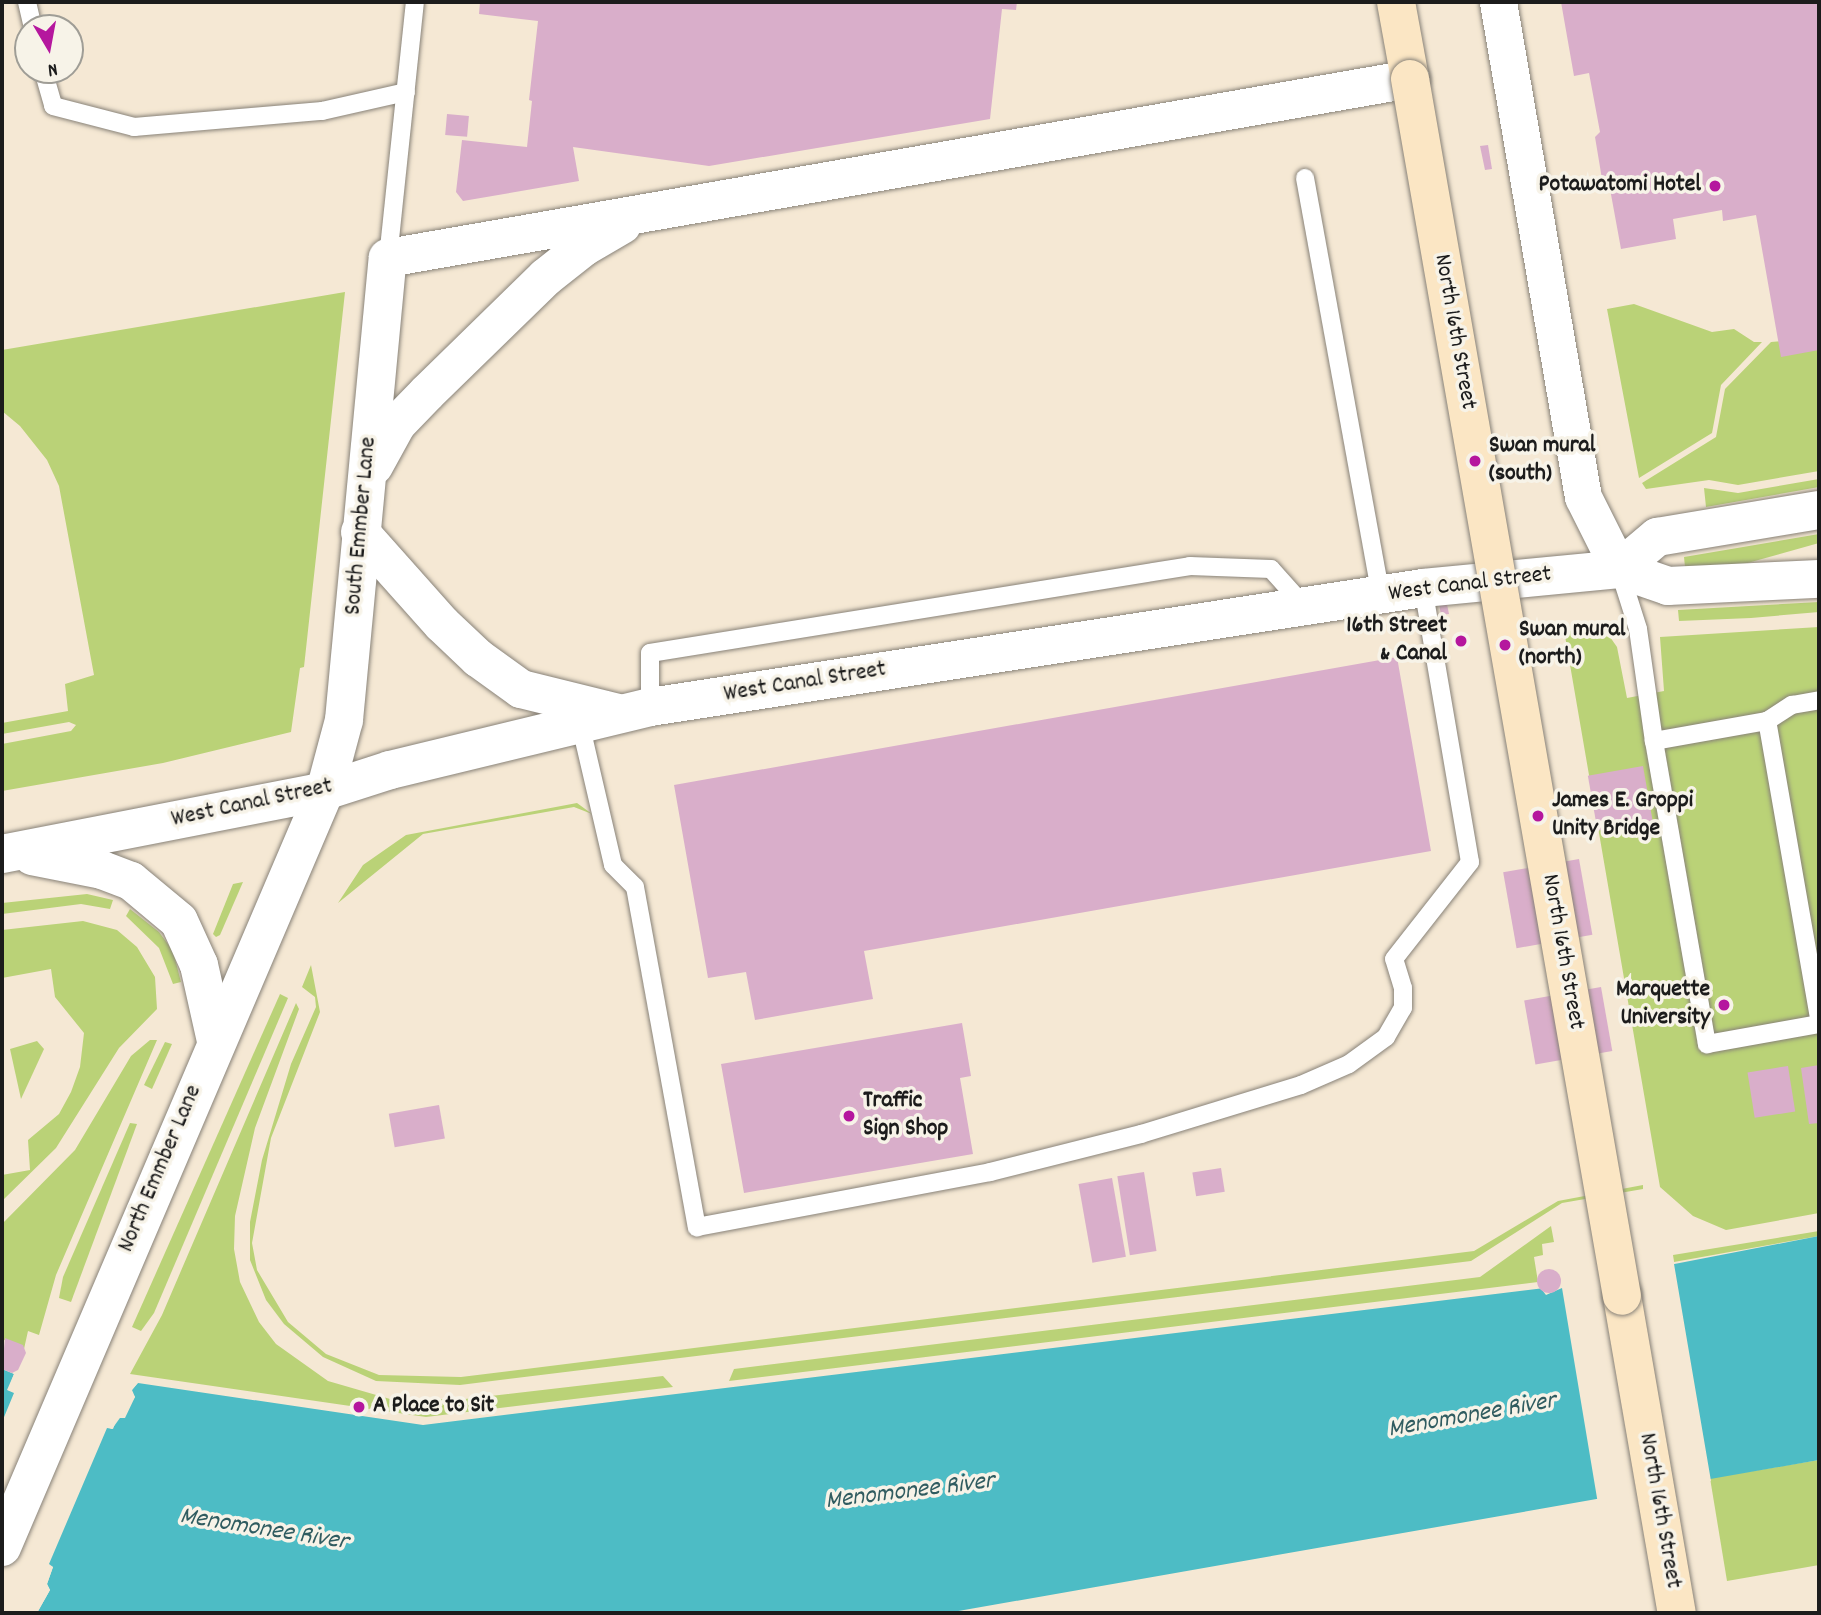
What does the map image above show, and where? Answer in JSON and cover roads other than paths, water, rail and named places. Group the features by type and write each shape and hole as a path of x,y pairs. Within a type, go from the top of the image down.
{"main road":[{"name":"North 16th Street","path":"1396,2 1677,1613"}],"street":[{"path":"1498,2 1583,497 1619,569 1657,537 1819,510"},
{"path":"388,258 1410,79"},
{"path":"366,480 397,424 546,277 583,247 639,215"},
{"name":"South Emmber Lane","path":"325,791 344,720 388,258"},
{"path":"360,533 421,603 478,658 521,689 635,711"},
{"name":"West Canal Street","path":"6,853 325,791 390,770 635,711 1423,588 1619,569 1668,586 1819,579"},
{"name":"North Emmber Lane","path":"2,1547 325,791"},
{"path":"6,853 102,870 153,896 179,921 191,945 216,1041"}],"lane":[{"path":"388,258 415,2"},
{"path":"46,84 52,106 134,127 321,111 405,92"},
{"path":"1305,178 1381,595"},
{"path":"635,711 650,653 1190,566 1271,569 1304,607"},
{"path":"1619,569 1638,629 1654,741 1707,1044 1819,1024"},
{"path":"580,723 613,865 635,887 697,1227 990,1172 1141,1134 1301,1085 1349,1064 1385,1037 1403,1008 1403,988 1394,959 1471,862 1423,588"},
{"path":"1654,741 1767,721 1792,705 1819,700"},
{"path":"1767,721 1819,1018"}],"water":[{"name":"Menomonee River","path":"1819,1236 1819,1460 947,1613 37,1613 50,1590 47,1584 53,1567 2,1548 2,1369 14,1374 8,1390 112,1429 135,1397 131,1391 138,1383 423,1425 1561,1286"}],"place":[{"name":"Potawatomi Hotel","path":"1715,186"},
{"name":"Swan mural (south)","path":"1475,461"},
{"name":"16th Street & Canal","path":"1461,641"},
{"name":"Swan mural (north)","path":"1505,645"},
{"name":"James E. Groppi Unity Bridge","path":"1538,816"},
{"name":"Marquette University","path":"1724,1005"},
{"name":"Traffic Sign Shop","path":"849,1116"},
{"name":"A Place to Sit","path":"359,1407"}]}
